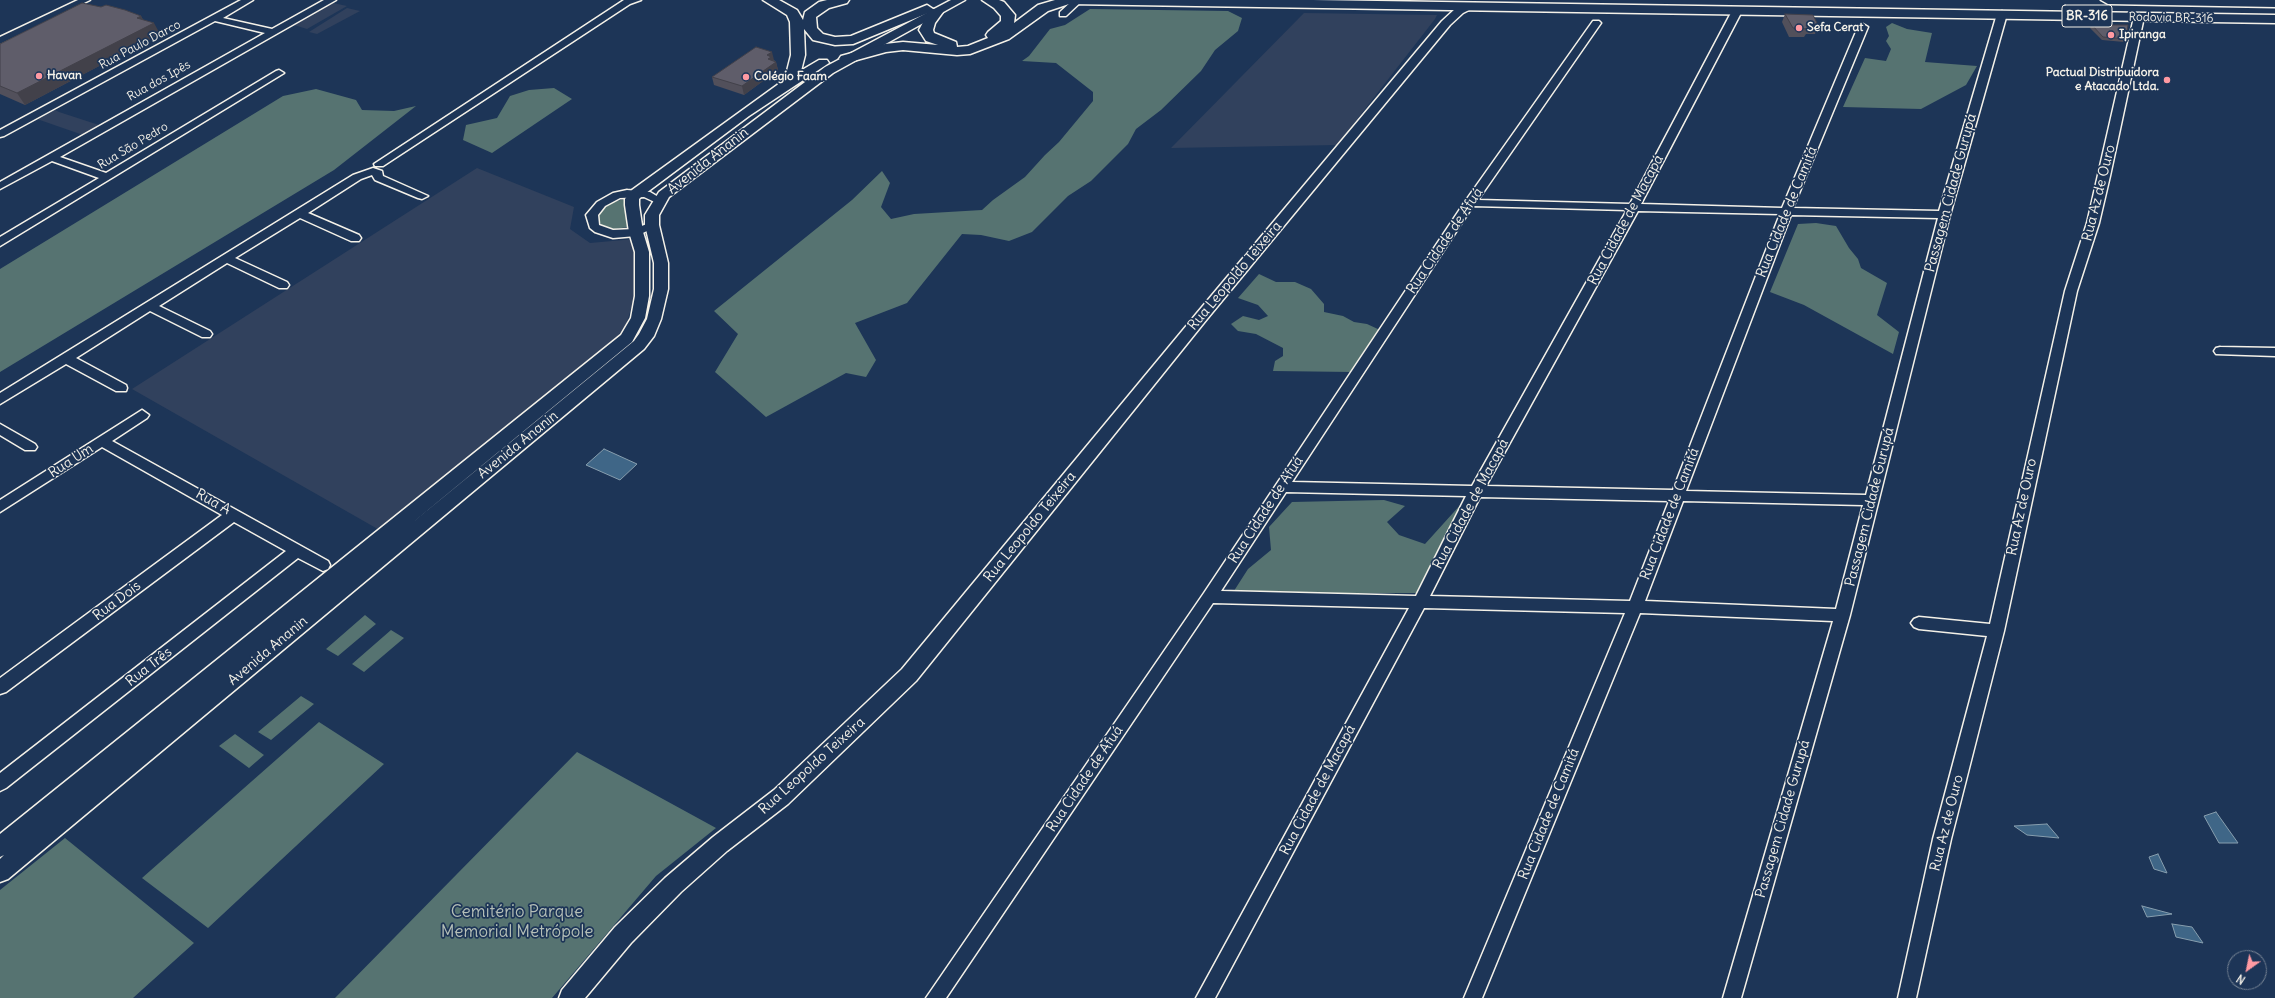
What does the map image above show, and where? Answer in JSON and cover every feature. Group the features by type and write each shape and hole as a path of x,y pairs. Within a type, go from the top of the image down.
{"highway":[{"path":"770,0 792,13 797,22 798,54 794,71 784,86"},
{"path":"842,0 824,5 810,15 809,25 811,30 818,37 835,41 853,40 932,11"},
{"path":"932,11 926,30 931,38 953,45 971,44 994,34 1005,26 1008,21 1005,10 989,0"},
{"name":"BR-316","path":"1062,0 1439,6 1672,5 1694,11 1737,11"},
{"path":"846,59 885,48 903,46 957,51 970,50 1004,36 1043,8 1068,0"},
{"path":"1684,0 1685,5 1694,11"},
{"name":"Rodovia BR-316","path":"2108,0 2235,1 2275,3"},
{"name":"Rodovia BR-316","path":"1737,11 1900,12 2275,19"}],"main road":[{"name":"Avenida Ananin","path":"0,847 627,338 638,318 642,296 642,252 644,228 659,201 669,191 738,137 846,59 932,11 945,0"},
{"name":"Avenida Ananin","path":"0,872 639,345 646,336 654,319 660,289 661,263 632,206 632,199 637,193 784,86 826,61 932,11 959,0"},
{"path":"1439,6 1448,12 1451,18"},
{"name":"Rua Leopoldo Teixeira","path":"570,998 622,935 673,885 720,844 782,797 909,675 1202,316 1451,18 1459,10 1469,6"}],"street":[{"path":"0,41 85,0"},
{"name":"Rua Paulo Darco","path":"0,134 217,19 248,0"},
{"name":"Rua dos Ipês","path":"0,186 331,0"},
{"path":"0,399 357,177 377,170 591,28 606,25 637,5 636,0 627,2 616,9 591,28 391,165 388,171 377,170"},
{"path":"1063,14 1078,0"},
{"path":"616,9 626,12"},
{"name":"Rua Cidade de Macapá","path":"1205,998 1420,602 1476,491 1634,207 1737,11"},
{"name":"Passagem Cidade Gurupá","path":"1732,998 1842,615 1944,215 2002,14"},
{"name":"Rua Az de Ouro","path":"1907,998 1942,839 1996,631 2071,292 2093,223 2105,176 2139,17"},
{"path":"217,19 272,32"},
{"name":"Rua Cidade de Afuá","path":"935,998 1209,597 1470,203 1596,23"},
{"name":"Rua Cidade de Camitá","path":"1473,998 1634,607 1787,210 1863,28"},
{"name":"Rua São Pedro","path":"0,242 279,73"},
{"path":"51,157 106,177"},
{"path":"377,170 379,178 422,196"},
{"path":"644,228 613,234 604,232 594,226 591,221 595,209 608,199 637,193 654,197 659,201"},
{"path":"1470,203 1944,215"},
{"path":"299,213 355,238"},
{"path":"226,258 282,285"},
{"path":"150,306 206,334"},
{"path":"2220,351 2275,352"},
{"path":"66,358 121,388"},
{"name":"Rua Um","path":"0,507 142,415"},
{"path":"0,429 30,447"},
{"name":"Rua A","path":"102,441 323,565"},
{"path":"1280,488 1871,500"},
{"name":"Rua Dois","path":"0,687 234,514"},
{"name":"Rua Três","path":"0,783 297,551"},
{"path":"1209,597 1634,607 1842,615"},
{"path":"1920,623 1996,631"}],"shaded area":[{"path":"333,3 347,6 307,29 294,25"},
{"path":"347,8 360,11 317,34 309,32"},
{"path":"1304,13 1437,15 1337,145 1171,148"},
{"path":"55,110 99,125 83,135 37,119"},
{"path":"477,168 574,207 570,229 590,243 634,239 637,289 623,335 383,532 132,389"},
{"path":"604,449 637,464 620,480 586,465"},
{"path":"2216,812 2238,843 2219,843 2204,816"},
{"path":"2047,824 2059,838 2027,835 2014,826"},
{"path":"2158,854 2167,873 2154,869 2149,857"},
{"path":"2142,906 2172,914 2147,917"},
{"path":"2172,924 2192,927 2203,943 2176,937"}],"green space":[{"path":"1090,9 1228,11 1242,18 1238,31 1215,50 1201,71 1161,110 1136,129 1128,144 1091,181 1068,196 1032,232 1009,241 981,235 962,234 907,303 855,323 876,360 866,377 846,373 766,417 715,372 738,334 714,311 852,200 882,171 890,183 881,207 891,219 914,214 982,210 993,200 1025,177 1059,142 1093,101 1093,92 1056,63 1022,61 1029,56 1050,29 1065,25"},
{"path":"1892,23 1907,29 1932,33 1925,62 1977,66 1966,85 1921,109 1843,107 1865,58 1886,61 1891,49 1886,41 1889,36 1886,27"},
{"path":"554,88 572,99 492,153 463,140 466,125 497,118 510,96 529,90"},
{"path":"316,89 356,100 362,110 394,111 416,106 334,170 0,372 0,269 283,96"},
{"path":"624,199 629,227 614,229 601,225 597,218 600,211 610,203"},
{"path":"1816,223 1836,226 1849,248 1858,259 1861,268 1887,283 1877,315 1899,332 1893,354 1804,305 1770,292 1798,224"},
{"path":"1259,274 1276,282 1295,282 1311,289 1324,304 1324,312 1343,316 1354,322 1367,324 1380,330 1352,372 1273,371 1275,361 1283,356 1283,348 1256,334 1238,331 1231,324 1243,316 1259,320 1268,316 1258,305 1238,298"},
{"path":"1384,500 1405,506 1387,522 1399,535 1425,544 1462,503 1418,593 1232,594 1248,569 1271,550 1269,527 1292,502"},
{"path":"365,615 376,624 338,656 326,649"},
{"path":"391,630 404,638 364,672 352,664"},
{"path":"301,696 314,704 271,740 258,732"},
{"path":"319,722 384,764 208,928 142,878"},
{"path":"235,734 264,755 249,768 219,746"},
{"name":"Cemitério Parque Memorial Metrópole","path":"577,752 716,828 656,876 552,998 335,998"},
{"path":"65,838 194,943 133,998 0,998 0,890"}],"building":[{"name":"Havan","path":"82,3 101,7 106,5 125,10 141,16 137,18 154,23 17,93 0,86 0,44"},
{"path":"1785,14 1813,15 1818,25 1806,25 1808,29 1793,28"},
{"name":"Ipiranga","path":"2092,25 2128,25 2126,39 2103,37"},
{"path":"756,47 772,52 767,55 771,57 768,59 776,62 742,86 712,77"}],"place":[{"name":"Sefa Cerat","path":"1799,28"},
{"name":"Ipiranga","path":"2111,35"},
{"name":"Havan","path":"39,76"},
{"name":"Colégio Faam","path":"746,77"},
{"name":"Pactual Distribuidora e Atacado Ltda.","path":"2167,80"}]}
